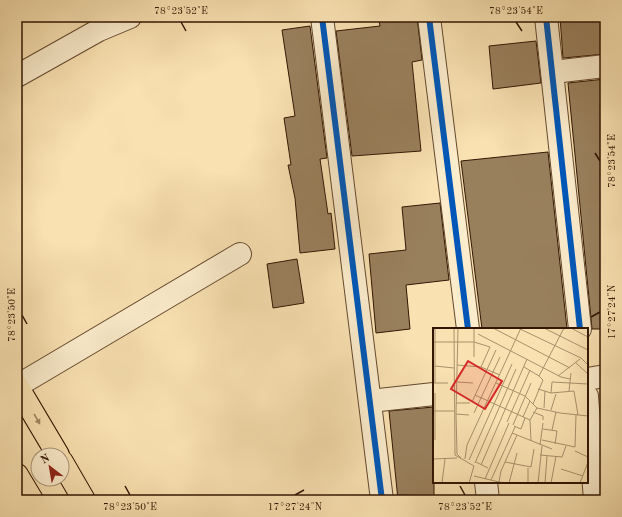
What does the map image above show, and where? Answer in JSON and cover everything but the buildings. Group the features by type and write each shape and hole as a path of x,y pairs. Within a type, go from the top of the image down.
{"main road":[{"path":"17,386 53,447"},
{"path":"17,475 32,500"},
{"path":"70,476 84,500"}],"street":[{"path":"17,76 99,30 130,17"},
{"path":"322,17 382,500"},
{"path":"429,17 468,328"},
{"path":"546,17 580,328"},
{"path":"553,72 605,66"},
{"path":"17,386 240,254"},
{"path":"588,379 605,376"},
{"path":"370,401 433,394"},
{"path":"588,409 595,500"},
{"path":"486,483 488,500"}],"cycle path":[{"path":"322,17 382,500"},
{"path":"429,17 468,328"},
{"path":"546,17 580,328"}]}
